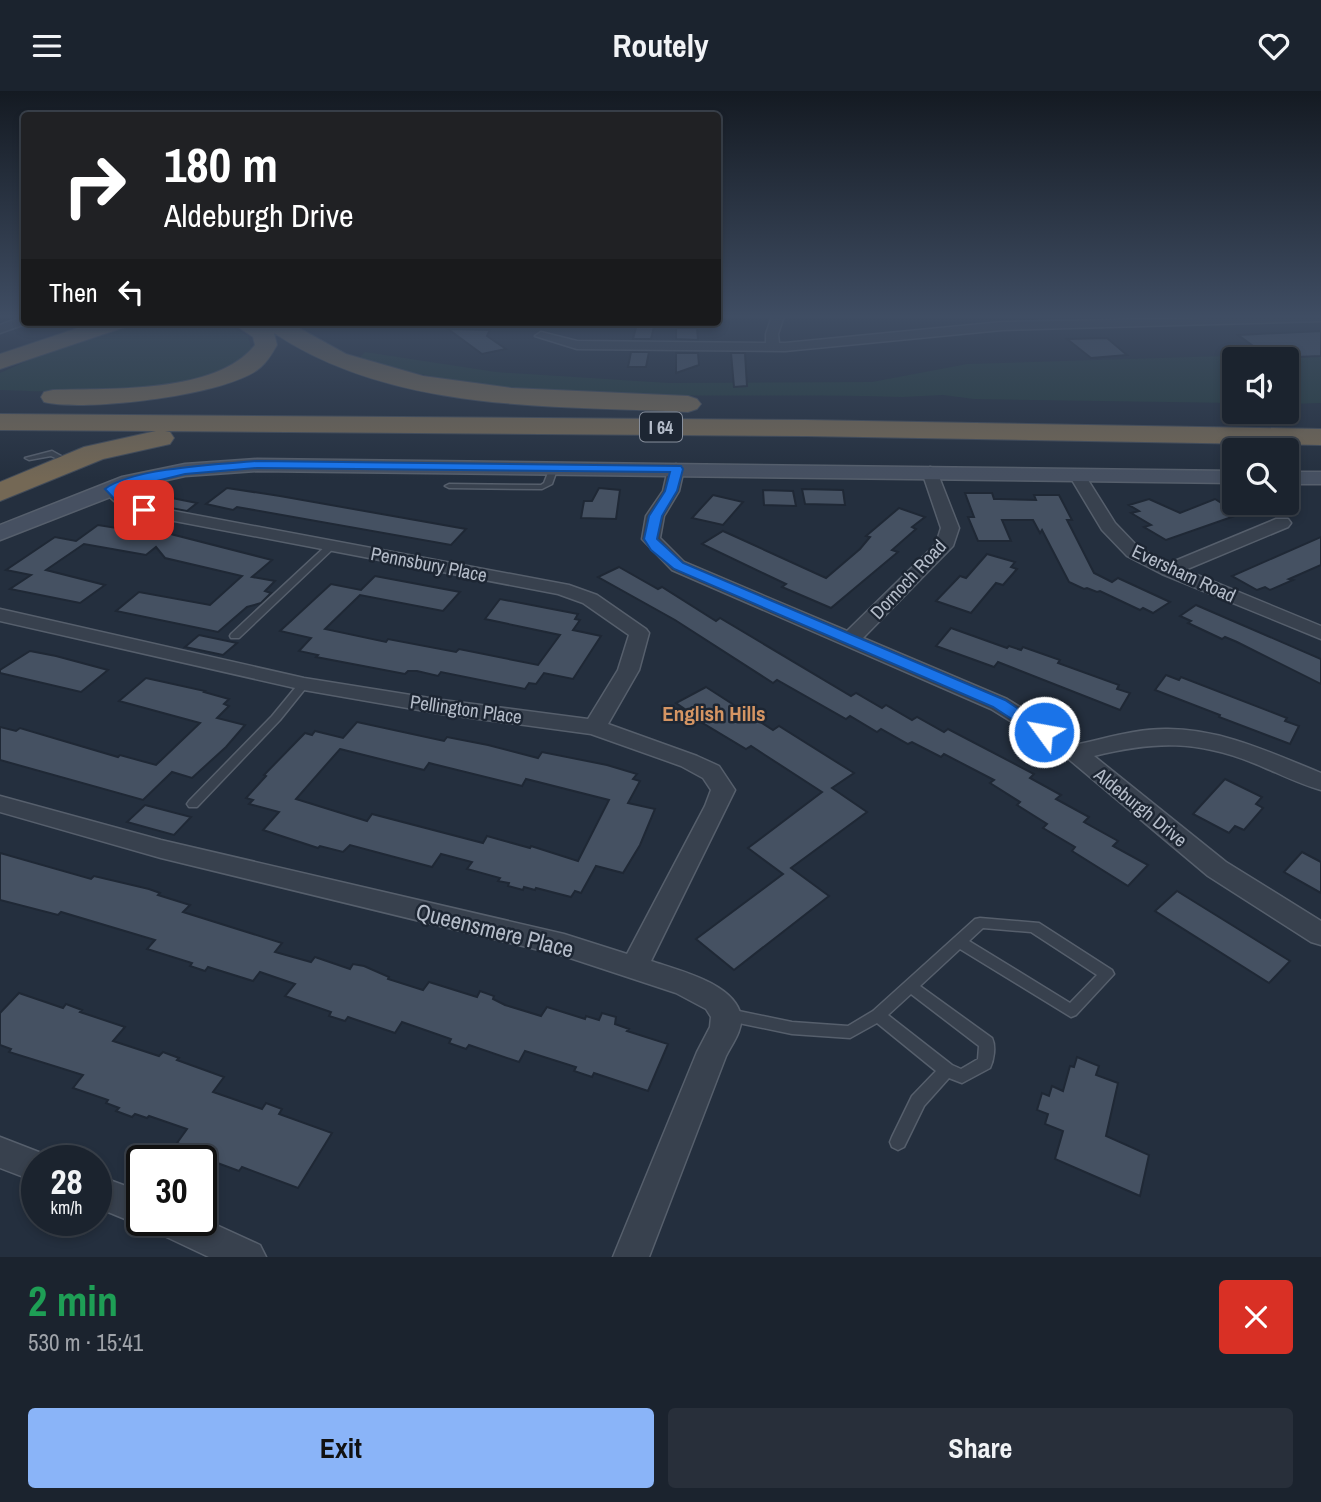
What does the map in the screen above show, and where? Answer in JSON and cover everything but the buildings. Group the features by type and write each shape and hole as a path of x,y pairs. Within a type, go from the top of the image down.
{"highway":[{"path":"9,400 136,395 191,386 236,370"},
{"path":"375,370 435,384 566,399 759,407"},
{"name":"I 64","path":"9,400 1206,411"},
{"name":"I 64","path":"0,422 462,425 1321,437"},
{"path":"0,492 68,462 133,443 205,432 338,431 462,425"}],"street":[{"path":"0,533 111,489 164,474 223,466 554,467 1222,477"},
{"name":"Aldeburgh Drive","path":"677,469 671,491 655,516 651,539 656,547 678,566 999,703 1074,753 1217,869 1321,934"},
{"name":"Dornoch Road","path":"850,641 944,547 950,528 930,472"},
{"name":"Eversham Road","path":"1077,475 1108,526 1125,546 1169,570 1321,633"},
{"path":"1299,478 1321,478"},
{"name":"Pennsbury Place","path":"111,489 126,504 144,510 562,589 590,599 639,633 639,647 595,727"},
{"path":"1169,570 1282,523"},
{"name":"Pellington Place","path":"0,615 304,684 442,707 595,727 689,761 711,772 723,790 634,967"},
{"path":"1074,753 1145,738 1194,737 1234,748 1321,782"},
{"name":"Queensmere Place","path":"0,804 161,849 564,945 685,983 716,1001 726,1015"},
{"path":"631,1257 712,1052 725,1029 726,1015"},
{"path":"0,1152 21,1161"},
{"path":"202,1236 248,1257"}],"lane":[{"path":"29,458 52,453 68,462"},
{"path":"449,487 542,487 548,484 554,467"},
{"path":"235,636 332,545"},
{"path":"193,804 276,718 304,684"},
{"path":"726,1015 792,1028 850,1032 878,1015 958,942 980,923 1034,927 1107,974 1072,1011 958,942"},
{"path":"878,1015 947,1070 962,1076 985,1063 987,1043 910,986"},
{"path":"898,1142 918,1101 947,1070"}],"green space":[{"path":"6,370 219,370 171,385 96,392 0,390 0,373"},
{"path":"404,370 486,370 669,383 872,382 933,370 1222,370 1222,403 974,399 943,395 643,395 488,385"},
{"path":"1299,370 1321,370 1321,403 1299,404"}],"district":[{"name":"English Hills","path":"714,713"}],"route":[{"path":"144,510 126,504 111,489 150,477 223,466 677,469 666,502 655,516 651,539 656,547 678,566 999,703 1044,732"}]}
